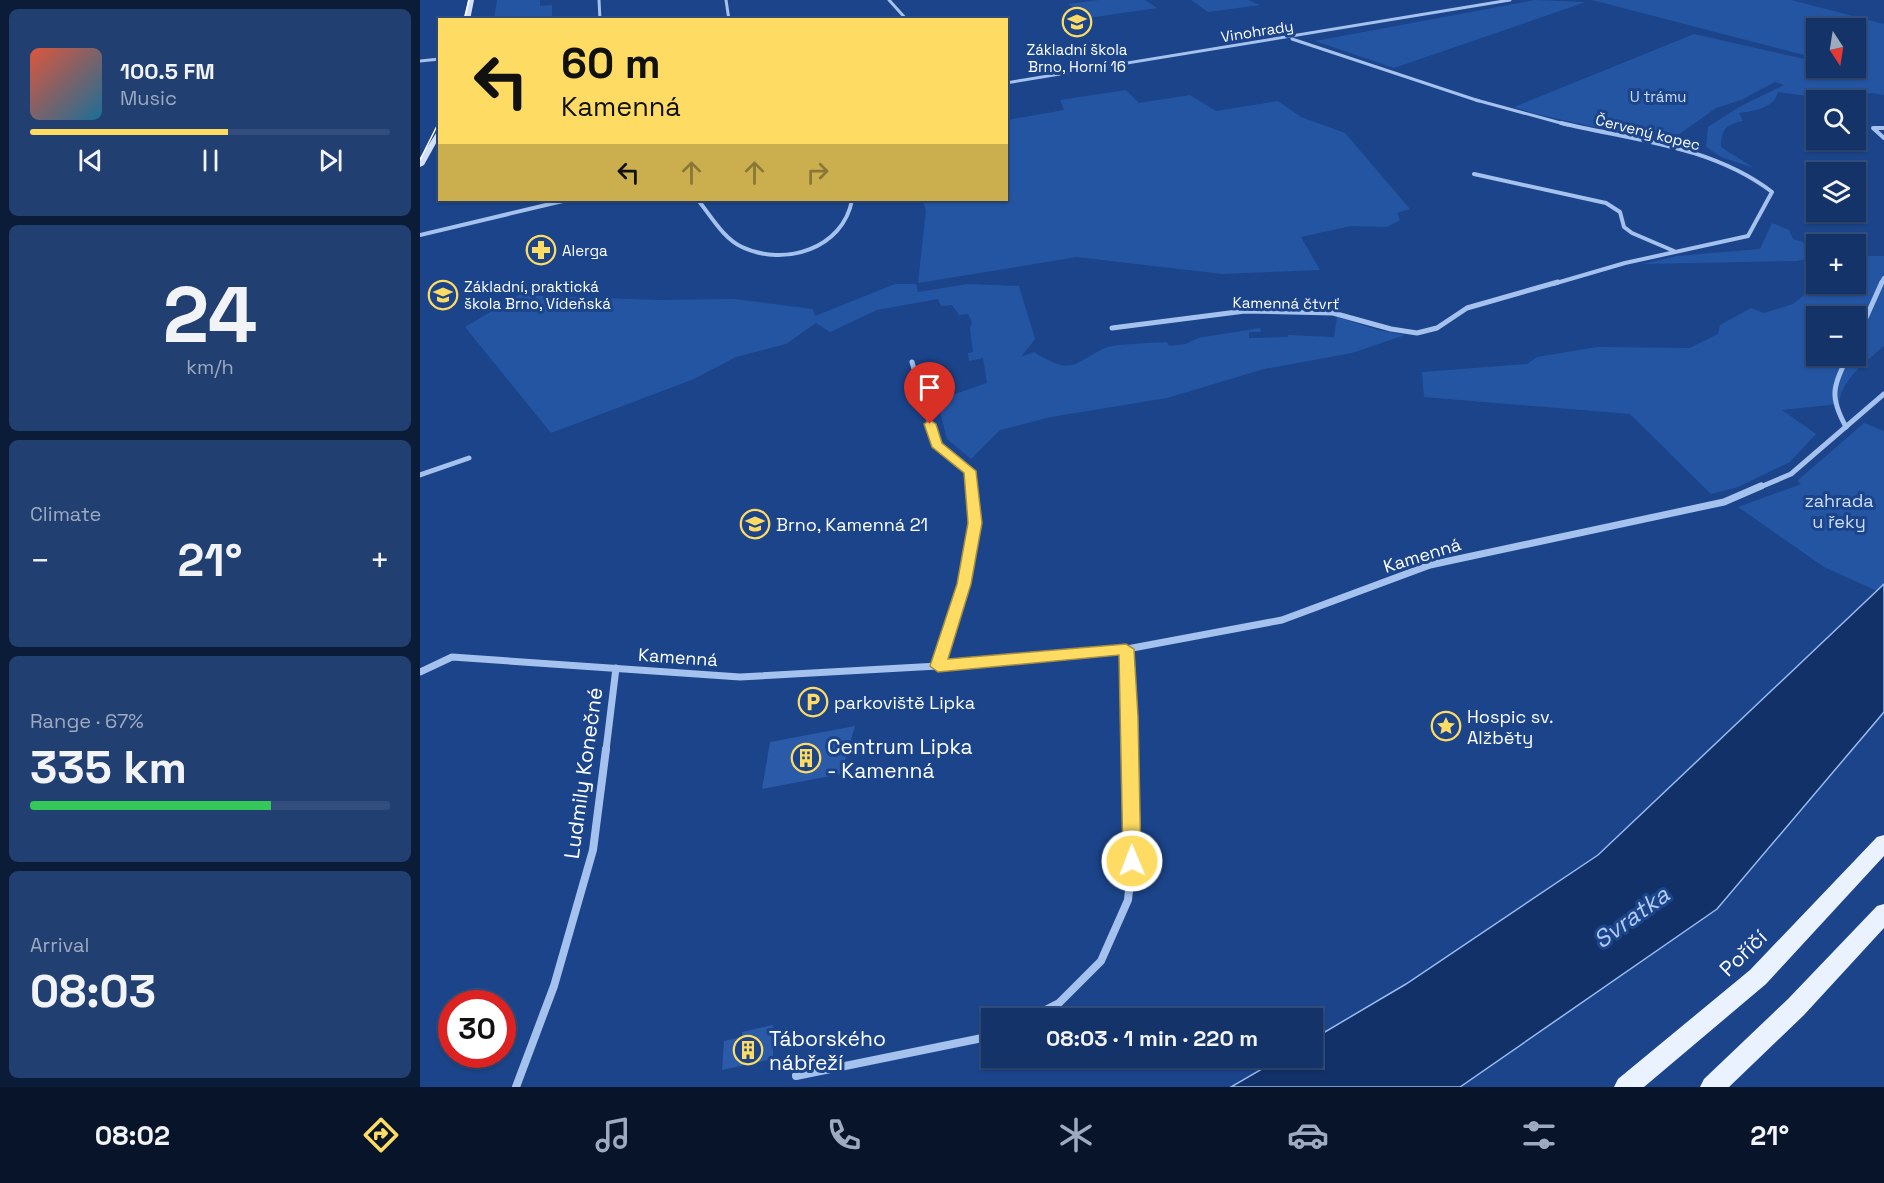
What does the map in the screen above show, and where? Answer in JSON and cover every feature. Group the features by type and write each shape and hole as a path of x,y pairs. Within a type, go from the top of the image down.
{"main road":[{"path":"467,18 471,0"},
{"path":"420,165 438,133"},
{"name":"Poříčí","path":"1626,1087 1758,977 1884,843"},
{"path":"1712,1087 1796,1007 1884,913"}],"street":[{"path":"599,0 600,18"},
{"path":"726,0 729,18"},
{"path":"889,0 905,18"},
{"name":"Vinohrady","path":"1008,83 1510,0"},
{"name":"Červený kopec","path":"1289,38 1540,119 1681,150 1756,178 1772,192 1748,236 1625,263"},
{"path":"420,61 438,59"},
{"path":"1884,128 1873,128 1884,138"},
{"path":"1474,174 1605,203 1619,210 1624,216 1624,227 1632,233 1675,251"},
{"path":"420,235 563,201"},
{"path":"699,201 738,245 757,252 784,254 813,248 838,234 849,221 852,201"},
{"name":"Kamenná čtvrť","path":"1112,327 1245,311 1334,313 1391,329 1417,333 1437,328 1467,308 1625,263"},
{"path":"1866,318 1884,278"},
{"path":"912,362 936,444 970,471 975,523 964,584 938,666"},
{"path":"1843,366 1831,392 1835,408 1846,427"},
{"name":"Kamenná","path":"420,672 452,657 740,677 938,666 1126,649 1282,620 1430,565 1724,502 1791,474 1884,394"},
{"path":"420,475 470,458"},
{"path":"1049,1008 1059,1003 1101,961 1128,900 1132,850 1130,716 1126,649"},
{"name":"Ludmily Konečné","path":"516,1087 554,986 593,850 616,668"},
{"path":"796,1076 981,1038"}],"green space":[{"path":"497,0 540,0 540,6 552,5 552,18 494,18"},
{"path":"1099,0 1145,0 1157,8 1088,18 1068,4"},
{"path":"1191,0 1248,0 1260,5 1208,12"},
{"path":"1535,0 1586,2 1394,68 1315,41"},
{"name":"U trámu","path":"1592,0 1791,0 1861,18 1806,18 1806,55"},
{"name":"U trámu","path":"1866,19 1884,24 1884,95 1866,94 1866,90 1806,90 1806,96 1778,92 1773,102 1768,105 1757,110 1739,113 1743,121 1732,124 1723,132 1721,147 1754,168 1721,157 1706,147 1708,127 1739,107 1784,85 1775,82 1741,100 1716,108 1667,143 1514,107 1694,34 1806,59 1806,78 1866,78"},
{"path":"1126,90 1139,103 1190,95 1216,111 1278,101 1301,117 1345,133 1410,209 1397,213 1400,220 1387,227 1351,226 1301,237 1320,270 1222,274 1077,257 918,283 926,210 922,201 1008,201 1008,120 1064,110 1060,100"},
{"path":"1772,223 1789,230 1793,239 1803,242 1806,259 1642,264 1677,256 1760,249"},
{"path":"1866,256 1884,256 1884,346 1866,362 1866,306 1806,306 1806,366 1861,366 1845,386 1839,404 1782,410 1816,434 1790,462 1738,487 1711,494 1630,414 1424,397 1422,372 1527,364 1537,357 1597,347 1690,348 1718,334 1720,325 1751,308 1764,313 1793,304 1806,294 1866,294"},
{"path":"895,284 916,284 918,292 968,284 1019,286 1035,339 1021,357 1034,352 1065,366 1078,363 1110,347 1167,342 1169,346 1186,344 1198,338 1260,328 1261,332 1249,332 1249,338 1288,337 1288,335 1334,337 1337,317 1378,330 1405,335 1352,353 1264,369 1167,398 1051,417 1000,430 971,459 947,439 937,400 987,383 983,358 969,361 968,353 973,352 970,328 972,322 968,314 959,315 952,305 941,306 938,299 877,310 830,332 816,323 786,344 736,357 694,379 551,433 465,327 519,295 658,300 734,299 813,309 815,316"},
{"name":"zahrada u řeky","path":"1864,423 1884,431 1884,584 1877,591 1824,567 1738,507 1801,484 1797,481"}],"water":[{"name":"Svratka","path":"1884,584 1884,712 1717,909 1460,1087 1231,1087 1264,1068 1323,1068 1323,1033 1406,984 1598,855"}],"building":[{"name":"Centrum Lipka - Kamenná","path":"855,726 841,774 762,789 770,742"},
{"name":"Táborského nábřeží","path":"773,1025 773,1059 722,1070 724,1041 742,1037 742,1032"}],"tram line":[{"path":"464,18 469,0"},
{"path":"420,160 438,124"}],"place":[{"name":"Základní škola Brno, Horní 16","path":"1077,22"},
{"name":"Alerga","path":"541,250"},
{"name":"Základní, praktická škola Brno, Vídeňská","path":"443,295"},
{"name":"Brno, Kamenná 21","path":"755,524"},
{"name":"parkoviště Lipka","path":"813,702"},
{"name":"Hospic sv. Alžběty","path":"1446,726"},
{"name":"Centrum Lipka - Kamenná","path":"806,758"},
{"name":"Táborského nábřeží","path":"748,1050"}],"route":[{"path":"930,424 936,444 970,471 975,523 964,584 938,666 1126,649 1130,716 1132,861"}]}
